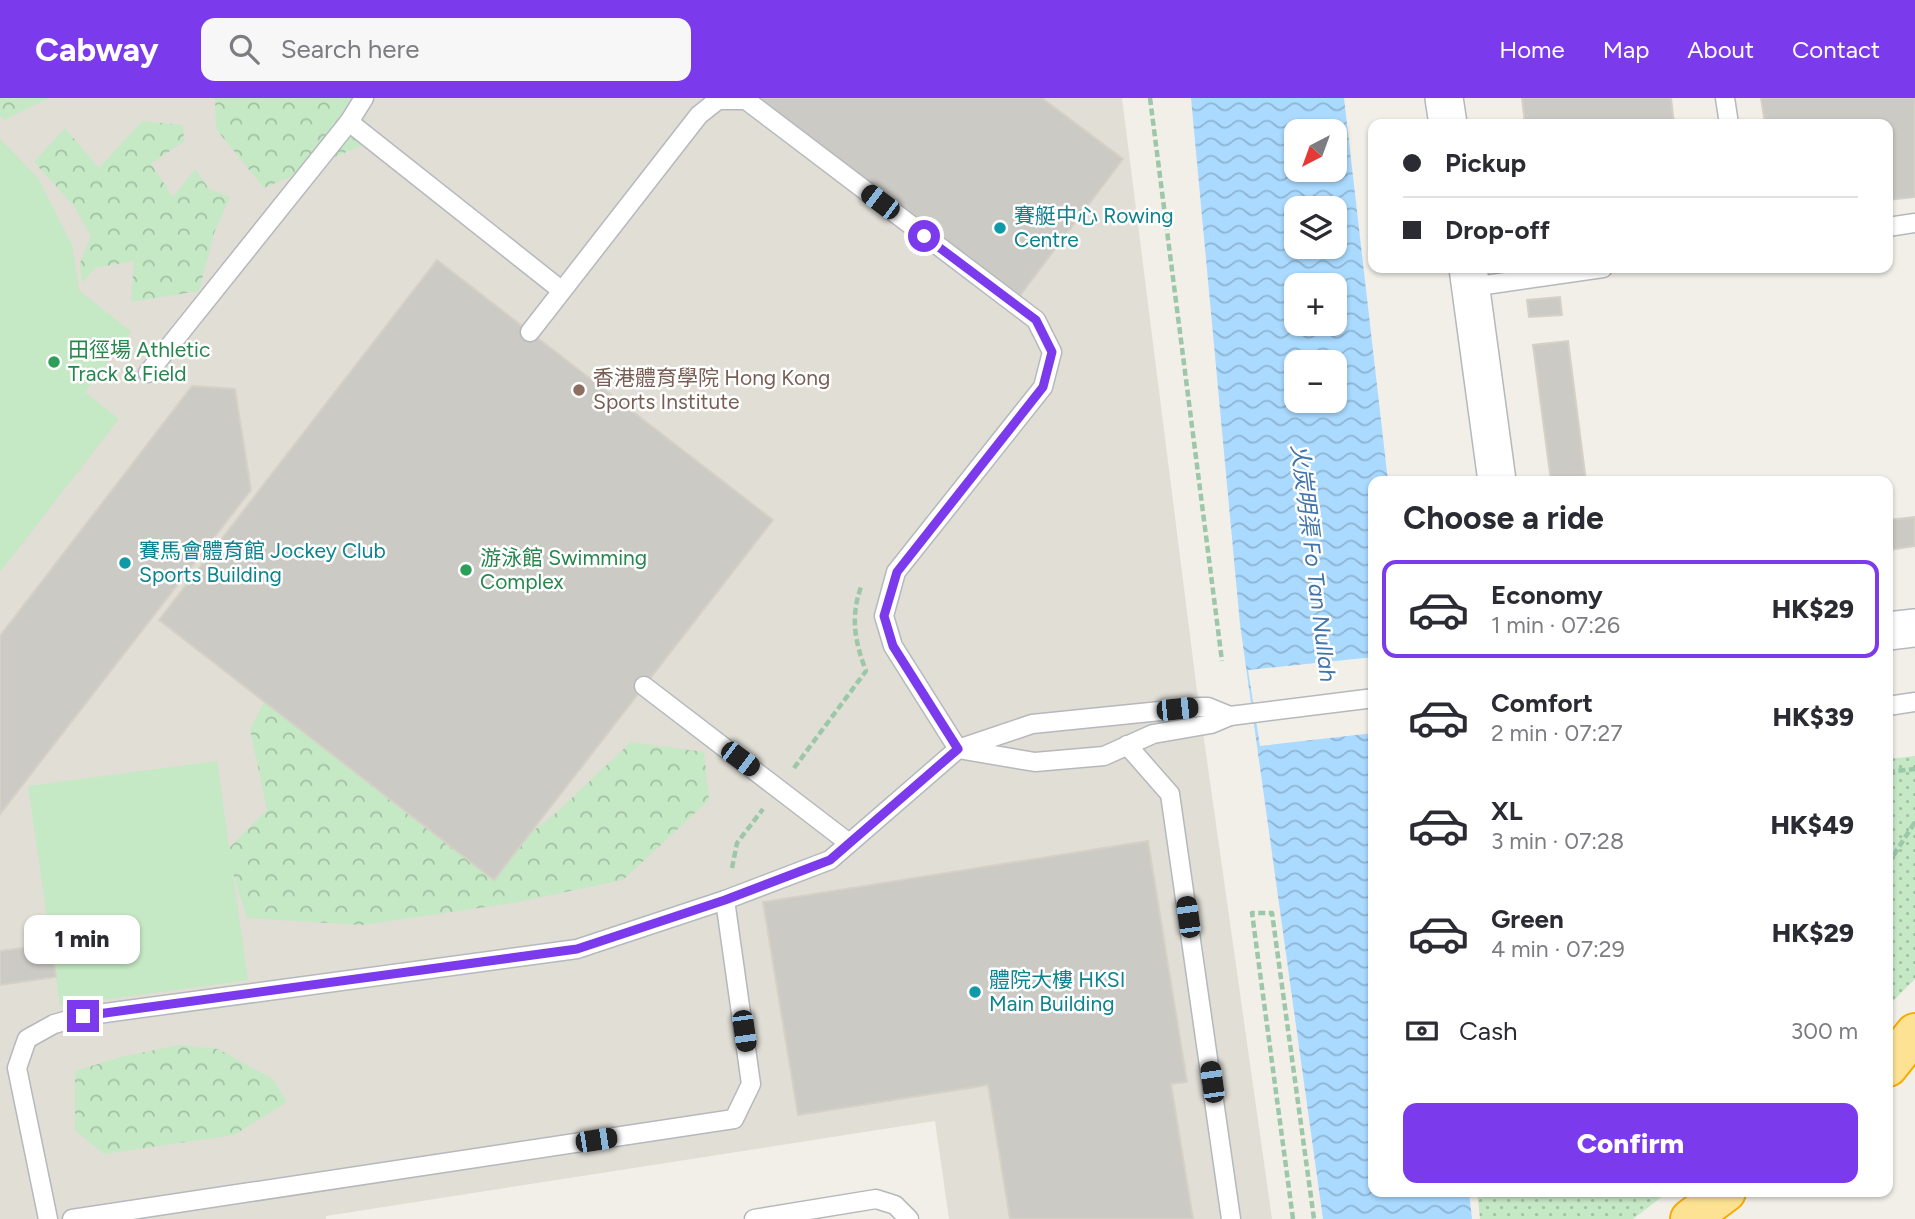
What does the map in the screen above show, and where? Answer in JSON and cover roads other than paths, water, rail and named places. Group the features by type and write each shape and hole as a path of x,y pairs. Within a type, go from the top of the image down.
{"highway":[{"path":"1893,1061 1915,1033"},
{"path":"1893,1070 1915,1055"},
{"path":"1690,1219 1719,1197"}],"street":[{"path":"1444,98 1447,119"},
{"path":"1470,277 1496,476"},
{"path":"1893,630 1915,628"}],"lane":[{"path":"148,373 349,122 365,98"},
{"path":"1725,98 1727,119"},
{"path":"530,332 699,115 718,100 747,100 1036,320 1052,352 1043,387 897,572 884,616 893,646 958,749 1035,762 1104,756 1153,734 1211,724 1230,716 1368,699"},
{"path":"349,122 561,290"},
{"path":"1893,226 1915,223"},
{"path":"1470,277 1529,273"},
{"path":"644,686 849,844"},
{"path":"1893,705 1915,702"},
{"path":"48,1219 17,1068 27,1040 54,1024 83,1016 577,949 725,900 830,860 958,749 1032,724 1200,706 1208,706 1230,716"},
{"path":"1127,746 1170,794 1231,1219"},
{"path":"72,1219 734,1119 751,1084 725,900"},
{"path":"754,1219 876,1199 895,1205 909,1219"}],"water":[{"name":"火炭明渠 Fo Tan Nullah","path":"1191,98 1344,98 1346,119 1284,119 1284,182 1348,182 1348,133 1387,476 1368,476 1368,1197 1470,1197 1472,1219 1323,1219 1240,624"}],"place":[{"name":"賽艇中心 Rowing Centre","path":"1000,228"},
{"name":"田徑場 Athletic Track & Field","path":"54,362"},
{"name":"香港體育學院 Hong Kong Sports Institute","path":"579,390"},
{"name":"賽馬會體育館 Jockey Club Sports Building","path":"125,563"},
{"name":"游泳館 Swimming Complex","path":"466,570"},
{"name":"體院大樓 HKSI Main Building","path":"975,992"}]}
